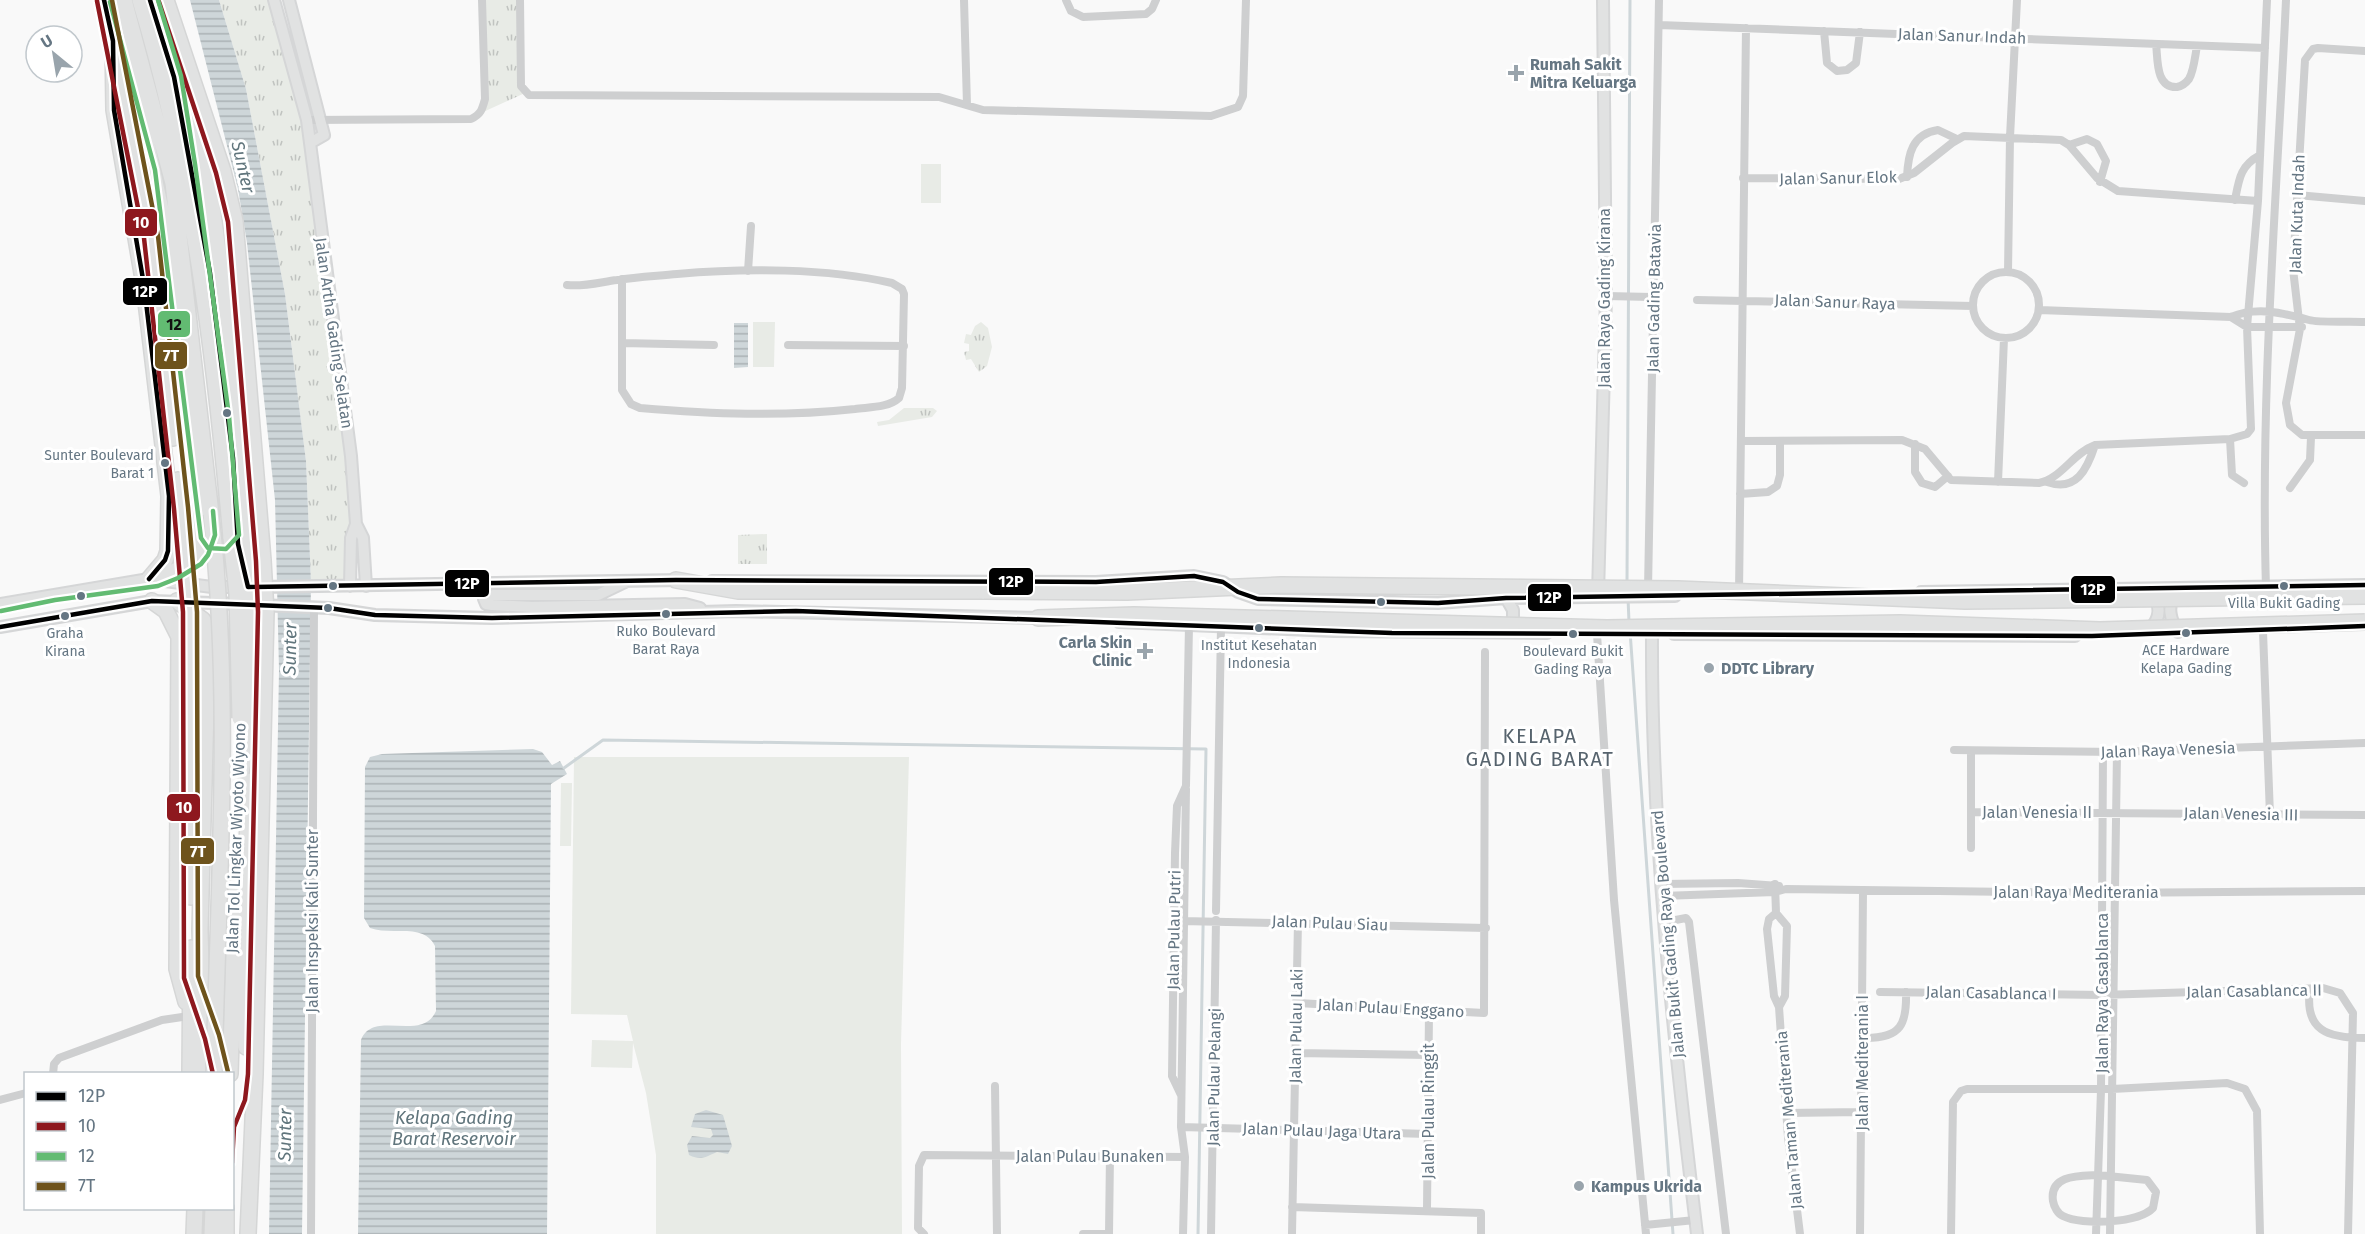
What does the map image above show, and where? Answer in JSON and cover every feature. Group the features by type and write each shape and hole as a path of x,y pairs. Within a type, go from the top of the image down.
{"highway":[{"path":"104,0 151,237 190,612 190,1072"},
{"path":"104,0 111,9 146,139 166,233 177,314"},
{"path":"114,0 152,137 161,206 170,245 203,541 202,551 196,558 153,579"},
{"name":"Jalan Tol Lingkar Wiyoto Wiyono","path":"124,0 173,183 220,599 223,728 214,1072"},
{"name":"Jalan Tol Lingkar Wiyoto Wiyono","path":"140,0 182,163 212,360 237,594 242,772 230,1072"},
{"path":"150,0 208,177 228,342 251,582 250,732 242,772"},
{"path":"166,0 223,171 235,221 263,560 266,624 255,1074 248,1234"},
{"path":"113,41 114,110 141,264 169,496 168,551 153,579"},
{"path":"174,77 210,273 233,458 238,535 248,587"},
{"path":"203,541 222,546 238,535"},
{"path":"676,580 738,591 1127,592 1316,585 1678,590 1965,601 2365,596"},
{"path":"152,601 166,611 179,637 177,969 189,1013"},
{"path":"177,601 203,620 208,636 200,930 204,1072"},
{"path":"253,1101 246,1068 246,854 252,616 255,610 267,605"},
{"path":"1038,618 1134,615 1607,628 1900,623 2100,630 2365,624"},
{"path":"194,1234 195,1210"},
{"path":"212,1234 213,1210"},
{"path":"226,1210 226,1234"}],"main road":[{"name":"Jalan Artha Gading Selatan","path":"274,0 307,120 351,456 356,524 363,538 366,586"},
{"path":"289,0 324,135 309,143"},
{"name":"Jalan Raya Gading Kirana","path":"1602,597 1605,296 1603,0"},
{"name":"Jalan Artha Gading Selatan","path":"350,586 351,538 356,524"},
{"path":"0,604 54,593 153,579 212,587 248,587 627,580 1096,582 1194,576 1223,582 1258,599 1438,603 1506,598 2365,585"},
{"path":"627,580 598,595 493,595 484,599 486,604 492,605 532,607 685,604 712,611"},
{"path":"2143,635 2155,624 2159,616 2157,601 2148,589"},
{"path":"2178,589 2171,600 2170,614 2179,634"},
{"path":"1506,598 1513,610 1515,623 1513,633"},
{"path":"0,627 152,601 267,605 375,615 492,618 712,611 796,611 1038,618 1369,632 1865,636 2143,635 2263,632 2365,624"},
{"name":"Jalan Bukit Gading Raya Boulevard","path":"1650,633 1661,884 1697,1234"}],"street":[{"path":"307,120 320,118 471,119 478,116 485,99 482,0"},
{"path":"520,0 521,86 529,95 939,97 983,110 1211,116 1227,113 1238,107 1243,96 1246,0"},
{"path":"964,0 967,105"},
{"path":"1066,0 1071,11 1083,17 1146,14 1152,9 1155,0"},
{"name":"Jalan Gading Batavia","path":"1642,597 1659,0"},
{"path":"2008,272 2010,137 2017,0"},
{"path":"2047,482 2086,448 2095,445 2230,439 2241,437 2251,429 2247,327 2258,201 2267,0"},
{"path":"2266,588 2263,534 2286,0"},
{"name":"Jalan Sanur Indah","path":"1659,25 2265,48"},
{"path":"1739,595 1746,28"},
{"path":"1824,31 1827,63 1837,71 1847,70 1859,59 1860,32"},
{"path":"2156,44 2162,80 2167,85 2176,87 2185,83 2190,77 2197,46"},
{"name":"Jalan Kuta Indah","path":"2311,437 2295,431 2286,411 2287,393 2301,316 2293,269 2307,56 2313,49 2318,48 2365,51"},
{"path":"1907,177 1910,149 1920,138 1938,130 1957,139 1971,135 2055,138 2068,145 2100,182 2111,188 2127,192 2258,201"},
{"name":"Jalan Sanur Elok","path":"1743,178 1876,181 1907,177 1922,168 1957,139"},
{"path":"2068,145 2087,139 2097,144 2107,165 2100,182"},
{"path":"2235,200 2240,172 2249,160 2260,155"},
{"path":"2297,195 2365,201"},
{"path":"748,271 751,226"},
{"path":"567,285 622,279 748,271 844,277 898,285 904,294 902,388 895,401 846,410 734,415 640,408 631,404 622,390 622,279"},
{"path":"2008,272 2018,274 2032,284 2039,301 2036,320 2023,333 2004,338 1995,336 1980,324 1973,306 1983,281 1999,273 2008,272"},
{"path":"1605,296 1652,297"},
{"name":"Jalan Sanur Raya","path":"1697,300 1973,306"},
{"path":"2039,310 2231,317 2248,310 2301,316 2310,321 2365,322"},
{"path":"2231,317 2247,327 2300,329 2310,321"},
{"path":"1998,482 2004,338"},
{"path":"622,344 714,345"},
{"path":"789,345 904,346"},
{"path":"2290,488 2310,460 2311,437 2365,435"},
{"path":"2230,439 2232,475 2244,483"},
{"path":"1741,441 1902,440 1925,449 1948,476 1957,481 2047,482 2061,486 2076,479 2087,465 2095,445"},
{"path":"1740,494 1768,492 1777,486 1780,475 1780,441"},
{"path":"1915,444 1915,472 1922,483 1928,487 1935,487 1948,476"},
{"name":"Jalan Inspeksi Kali Sunter","path":"311,1234 314,608"},
{"name":"Jalan Pulau Putri","path":"1183,1234 1184,1127 1181,1095 1172,1076 1173,921 1178,806 1186,786 1189,626"},
{"name":"Jalan Pulau Pelangi","path":"1211,1234 1214,917 1221,739 1221,627"},
{"path":"2263,632 2270,815"},
{"path":"1597,634 1612,877 1646,1230 1655,1224 1695,1220"},
{"path":"1485,652 1486,928"},
{"name":"Jalan Raya Venesia","path":"1954,750 2117,752 2365,743"},
{"path":"1971,751 1971,848"},
{"name":"Jalan Raya Casablanca","path":"2096,1234 2101,1090 2103,752"},
{"name":"Jalan Raya Casablanca","path":"2110,1234 2117,752"},
{"path":"1181,1095 1187,921 1186,786"},
{"name":"Jalan Venesia II","path":"1971,812 2117,813"},
{"name":"Jalan Venesia III","path":"2117,813 2365,815"},
{"path":"1175,853 1186,852"},
{"path":"1724,883 1724,893"},
{"name":"Jalan Raya Mediterania","path":"1661,884 1724,883 1786,889 1863,891 2102,893 2365,891"},
{"name":"Jalan Raya Mediterania","path":"1662,896 1775,888"},
{"name":"Jalan Taman Mediterania","path":"1775,888 1776,913 1787,926 1785,996 1779,1007"},
{"name":"Jalan Mediterania I","path":"1860,1234 1863,891"},
{"name":"Jalan Taman Mediterania","path":"1776,913 1769,920 1767,928 1774,996 1779,1007 1786,1113 1800,1234"},
{"name":"Jalan Pulau Siau","path":"1173,921 1214,917 1486,928"},
{"path":"1665,922 1679,918 1686,918 1689,922 1726,1234"},
{"name":"Jalan Pulau Laki","path":"1292,1234 1298,921"},
{"name":"Jalan Pulau Enggano","path":"1297,1003 1429,1012 1484,1013 1486,928"},
{"path":"2310,989 2308,1006 2314,1022 2326,1033 2365,1038"},
{"name":"Jalan Casablanca II","path":"2102,995 2310,989 2332,990 2345,999 2353,1013 2349,1234"},
{"name":"Jalan Casablanca I","path":"1880,992 2102,995"},
{"path":"1866,1038 1888,1036 1901,1027 1905,1016 1906,992"},
{"name":"Jalan Pulau Ringgit","path":"1427,1210 1429,1012"},
{"path":"53,1072 54,1064 59,1058 162,1020 189,1013"},
{"path":"1173,1032 1184,1032"},
{"path":"1295,1053 1429,1055"},
{"path":"1951,1234 1953,1102 1961,1091 1967,1089 2101,1090 2227,1083 2245,1089 2257,1111 2260,1234"},
{"path":"995,1086 995,1156"},
{"path":"0,1100 24,1094"},
{"path":"1786,1113 1862,1112"},
{"name":"Jalan Pulau Jaga Utara","path":"1184,1127 1428,1134"},
{"path":"1083,1234 1109,1234 1110,1154"},
{"name":"Jalan Pulau Bunaken","path":"924,1234 918,1228 919,1166 924,1155 1110,1154 1185,1157"},
{"name":"Jalan Pulau Bunaken","path":"995,1156 997,1234"},
{"path":"2098,1175 2146,1180 2153,1186 2156,1197 2153,1208 2144,1215 2110,1221 2062,1216 2056,1211 2053,1192 2064,1179 2098,1175"},
{"path":"1292,1207 1481,1213 1480,1234"}],"green space":[{"path":"219,0 274,0 307,120 356,524 350,586 311,582 306,461 285,294 246,89"},
{"path":"482,0 520,0 525,93 481,113"},
{"path":"921,164 941,164 941,203 921,203"},
{"path":"753,322 775,322 774,367 753,367"},
{"path":"981,322 988,328 992,347 987,366 979,372 971,359 966,360 964,352 969,351 969,344 964,343 966,334 971,335 975,326"},
{"path":"904,408 933,408 937,411 932,417 878,426 877,422 889,420"},
{"path":"767,534 767,564 738,564 738,535"},
{"path":"574,757 909,757 901,1044 902,1234 656,1234 656,1155 646,1093 633,1043 632,1068 591,1067 592,1040 633,1041 627,1015 571,1014"},
{"path":"561,783 572,783 571,846 560,846"}],"water":[{"name":"Sunter","path":"190,0 219,0 246,89 285,294 306,461 311,582 302,1234 269,1234 279,670 275,500 247,243 238,189"},
{"path":"734,323 748,323 748,367 734,368"},
{"name":"Kelapa Gading Barat Reservoir","path":"533,749 542,752 552,765 560,761 567,774 551,784 547,1234 358,1234 361,1040 367,1031 376,1027 420,1025 429,1020 436,1011 435,946 430,939 415,932 370,928 364,918 365,767 370,757 382,754"},
{"path":"706,1110 723,1115 732,1146 728,1154 717,1152 700,1158 689,1155 687,1145 692,1136 710,1138 713,1135 711,1129 691,1127 695,1114"}],"waterway":[{"path":"1627,583 1630,0"},
{"path":"1628,598 1629,622"},
{"path":"1630,631 1673,1234"},
{"path":"564,768 603,740 1206,749 1198,1234"}],"transit line":[{"name":"12P","path":"104,0 113,41 114,110 144,285 169,496 168,551 165,560 149,579"},
{"name":"7T","path":"112,0 158,236 188,507 197,612 198,976 219,1035 228,1072"},
{"name":"12P","path":"150,0 174,77 210,273 233,458 238,544 248,587 676,580 1096,582 1194,576 1223,582 1238,592 1258,599 1438,603 1506,598 2365,585"},
{"name":"12","path":"110,2 155,170 201,538 208,548 226,549 239,535 229,416 181,76 158,0"},
{"name":"10","path":"97,1 144,238 174,509 183,612 184,978 205,1039 213,1072"},
{"name":"10","path":"159,2 216,173 228,222 256,561 258,612 248,1074 245,1100 234,1127"},
{"name":"12","path":"1,611 55,600 158,586 178,578 201,564 208,555 215,535 213,511"},
{"name":"12P","path":"0,627 152,601 329,608 375,615 492,618 796,611 1392,633 2092,636 2365,626"}],"place":[{"name":"Rumah Sakit Mitra Keluarga","path":"1516,73"},
{"name":"Sunter Boulevard Barat 1","path":"165,463"},
{"name":"Villa Bukit Gading","path":"2284,586"},
{"name":"Ruko Boulevard Barat Raya","path":"666,614"},
{"name":"Graha Kirana","path":"65,616"},
{"name":"Institut Kesehatan Indonesia","path":"1259,628"},
{"name":"ACE Hardware Kelapa Gading","path":"2186,633"},
{"name":"Boulevard Bukit Gading Raya","path":"1573,634"},
{"name":"Carla Skin Clinic","path":"1145,651"},
{"name":"DDTC Library","path":"1709,668"},
{"name":"Kampus Ukrida","path":"1579,1186"}],"district":[{"name":"KELAPA GADING BARAT","path":"1540,748"}]}
